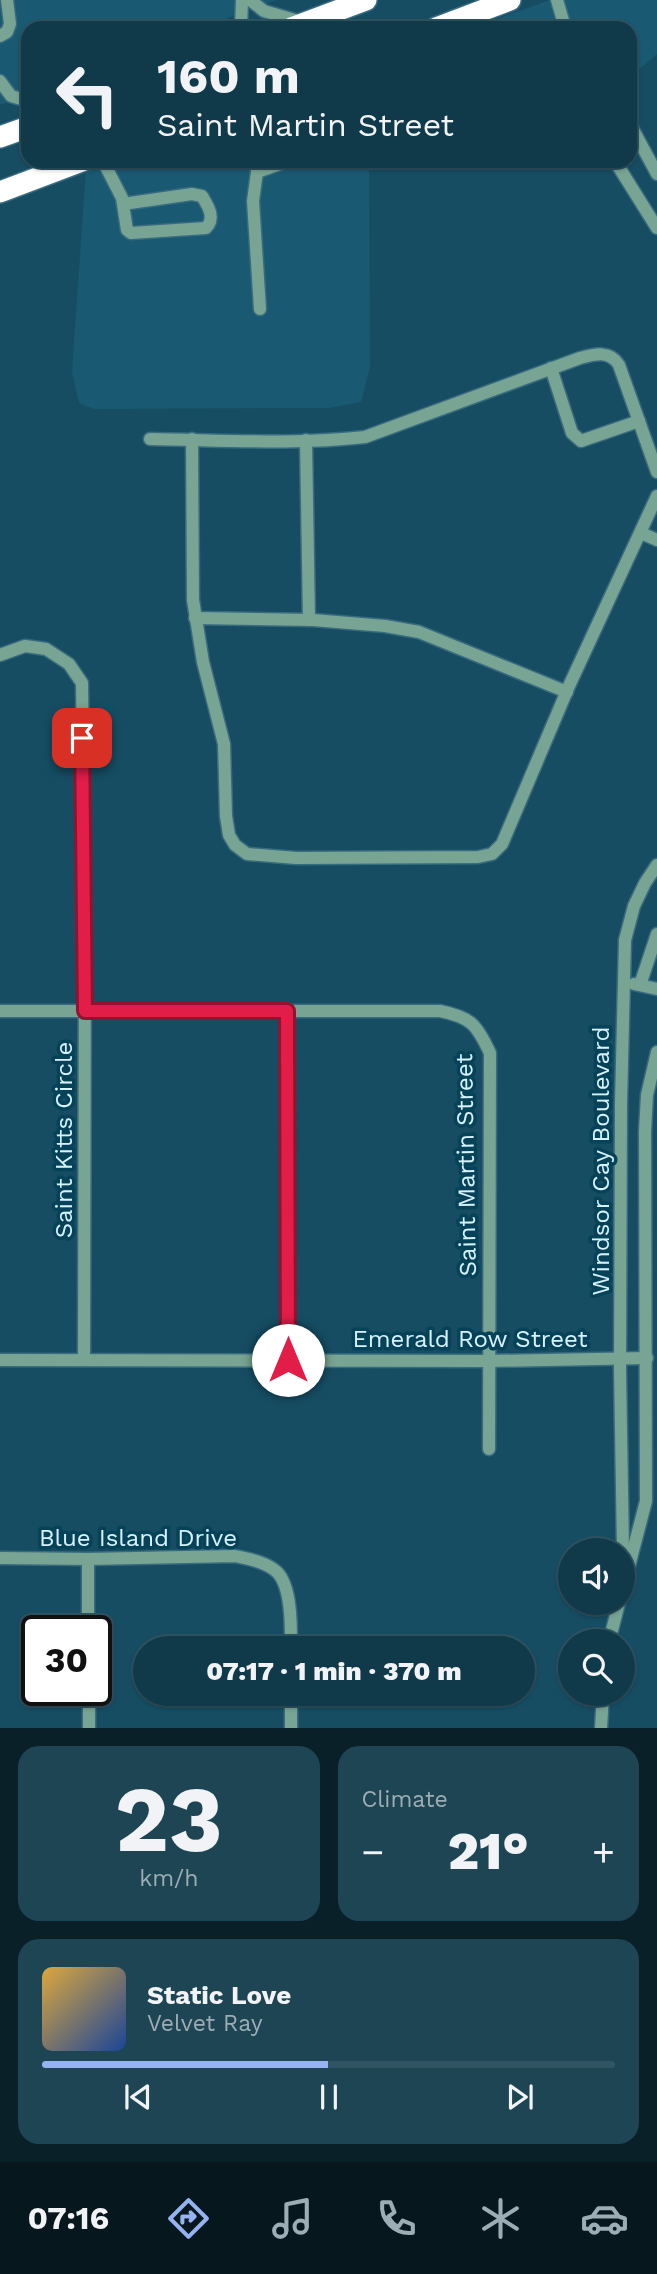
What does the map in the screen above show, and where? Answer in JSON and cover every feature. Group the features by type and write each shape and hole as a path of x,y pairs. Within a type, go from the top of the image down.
{"highway":[{"path":"309,21 366,0"},
{"path":"454,21 510,0"},
{"path":"0,137 21,130"},
{"path":"0,192 63,168"}],"street":[{"path":"0,36 7,32 10,24 7,0"},
{"path":"241,21 242,0"},
{"path":"250,0 264,11 288,21"},
{"path":"557,0 564,21"},
{"path":"0,81 12,96 21,99"},
{"path":"637,137 657,174"},
{"path":"107,168 122,198 127,230 131,233 206,229 211,220 208,206 202,196 192,194 123,204"},
{"path":"256,168 253,201 260,309"},
{"path":"619,168 657,228"},
{"path":"150,439 340,440 365,437 551,368 597,354 615,359 657,472"},
{"path":"551,368 572,433 581,441 639,421"},
{"path":"192,439 195,618 224,744 229,835 235,845 247,855 296,858 492,855 502,844 567,692 657,496"},
{"path":"306,440 309,620"},
{"path":"641,533 657,540"},
{"path":"195,618 309,620 385,626 419,632 567,692"},
{"name":"Saint Kitts Circle","path":"0,655 25,646 47,649 69,664 82,683 84,1360"},
{"name":"Windsor Cay Boulevard","path":"623,1538 620,1359 625,940 634,906 657,864"},
{"path":"640,985 657,934"},
{"path":"624,981 657,989"},
{"name":"Saint Martin Street","path":"0,1011 440,1010 461,1015 479,1029 490,1053 489,1450"},
{"path":"287,1011 288,1360"},
{"name":"Windsor Cay Boulevard","path":"635,1542 646,1501 645,1131 647,1095 657,1052"},
{"name":"Emerald Row Street","path":"0,1360 489,1361 647,1358"},
{"name":"Blue Island Drive","path":"0,1558 235,1556 258,1561 276,1572 284,1584 291,1617 291,1636"},
{"path":"88,1559 89,1615"},
{"path":"89,1706 89,1728"},
{"path":"291,1706 291,1728"},
{"path":"601,1728 602,1706"}],"shaded area":[{"path":"0,0 276,0 220,21 21,21 21,97 0,105"},
{"path":"550,0 657,0 657,54 637,71 637,21 491,21"},
{"path":"86,168 369,168 370,367 361,402 329,408 94,409 79,403 72,372"}],"route":[{"path":"82,738 85,1011 287,1011 288,1360"}]}
